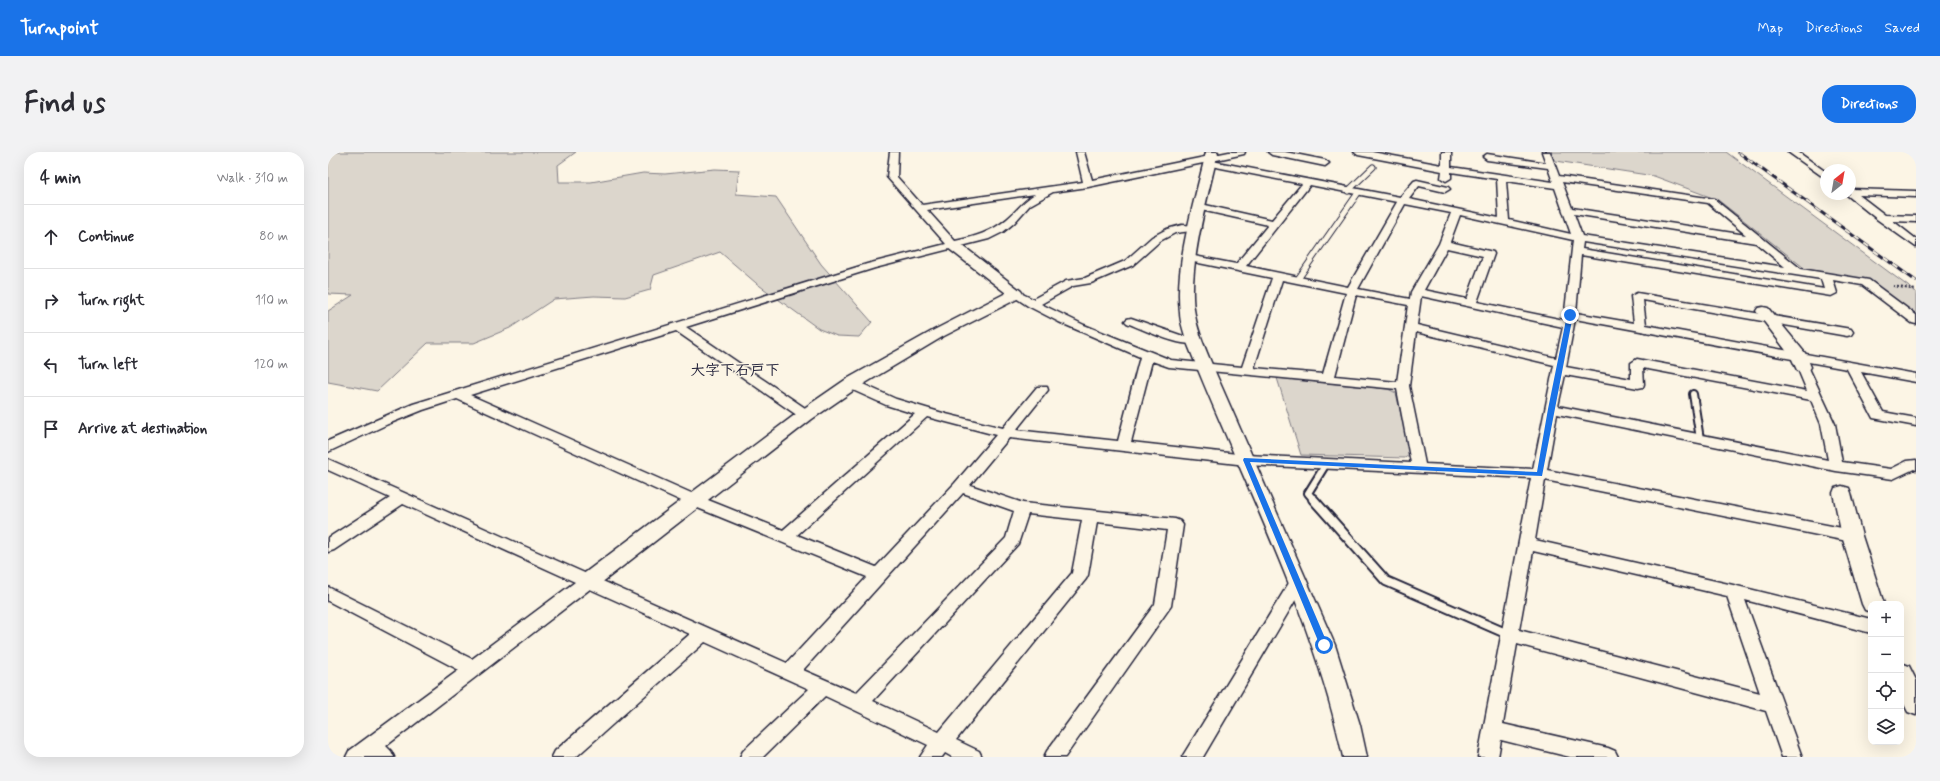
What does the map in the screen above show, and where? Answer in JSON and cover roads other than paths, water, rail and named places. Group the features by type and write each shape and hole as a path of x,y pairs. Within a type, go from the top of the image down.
{"street":[{"path":"894,152 892,177 953,244 1016,294 1032,304 1076,325 1147,356 1169,363 1205,368 1403,386"},
{"path":"1080,152 1088,184"},
{"path":"920,208 1088,184 1241,152"},
{"path":"1272,152 1325,163"},
{"path":"1358,152 1501,178 1557,182 1711,201 1798,272"},
{"path":"1414,163 1419,152"},
{"path":"1440,208 1445,189 1448,153 1446,152"},
{"path":"1488,757 1551,409 1570,320 1577,251 1578,238 1546,152"},
{"path":"1792,152 1820,172"},
{"path":"1487,157 1550,166"},
{"path":"1212,158 1353,192 1457,211 1578,238 1865,282 1916,321"},
{"path":"1212,158 1189,258 1186,287 1187,314 1194,340 1205,368 1246,460 1324,645 1348,725 1355,757"},
{"path":"1501,178 1504,222"},
{"path":"1239,268 1308,182"},
{"path":"1328,379 1352,290 1402,201 1417,183 1445,189"},
{"path":"328,447 383,421 459,395 871,266 985,237 1000,230 1011,221 1027,203 1051,189"},
{"path":"1856,193 1916,194"},
{"path":"1856,198 1898,232 1916,244"},
{"path":"1201,208 1274,223"},
{"path":"1568,210 1759,240"},
{"path":"1419,468 1403,386 1411,327 1416,297 1444,244 1457,211"},
{"path":"1881,218 1916,219"},
{"path":"1032,304 1070,282 1087,281 1129,263 1156,239 1171,231 1182,228 1196,228"},
{"path":"1898,232 1916,233"},
{"path":"1444,244 1489,254 1471,304"},
{"path":"1577,251 1831,294 1826,276"},
{"path":"1189,258 1352,290 1471,304 1570,320 1640,328 1801,362 1852,366 1916,378"},
{"path":"1247,371 1278,275"},
{"path":"370,753 474,669 806,415 851,384 939,333 1016,294"},
{"path":"1640,328 1638,296 1766,314 1847,332"},
{"path":"1766,314 1801,362 1828,424 1836,466"},
{"path":"1132,321 1182,340 1194,340"},
{"path":"678,327 806,415"},
{"path":"1411,327 1560,366 1638,384 1637,363 1816,396"},
{"path":"1123,447 1147,356"},
{"path":"1852,366 1878,415 1916,422"},
{"path":"851,384 891,402 1006,433 1246,460 1540,474 1852,536"},
{"path":"790,672 960,487 1042,390"},
{"path":"459,395 693,500 786,536 879,575"},
{"path":"1551,409 1836,466 1893,474 1912,464 1916,465"},
{"path":"786,536 925,412"},
{"path":"328,464 859,703 972,757"},
{"path":"960,487 1022,508 1175,525 1163,606 1054,757"},
{"path":"1842,493 1852,536 1872,601"},
{"path":"328,546 403,497"},
{"path":"859,703 1013,540 1022,508"},
{"path":"930,757 1080,575 1090,516"},
{"path":"1527,544 1733,591 1868,625"},
{"path":"1192,757 1298,582"},
{"path":"1733,591 1792,757"},
{"path":"328,593 474,669"},
{"path":"562,757 703,634"},
{"path":"1510,635 1774,705"},
{"path":"1904,679 1916,705"},
{"path":"750,757 822,687"},
{"path":"1493,730 1608,757"}],"lane":[{"path":"1298,279 1353,192 1373,167"},
{"path":"1693,394 1700,439"},
{"path":"1326,464 1308,493 1386,580 1510,635"}],"railway":[{"path":"1738,152 1916,281"}],"district":[{"name":"大字下石戸下","path":"735,370"}]}
